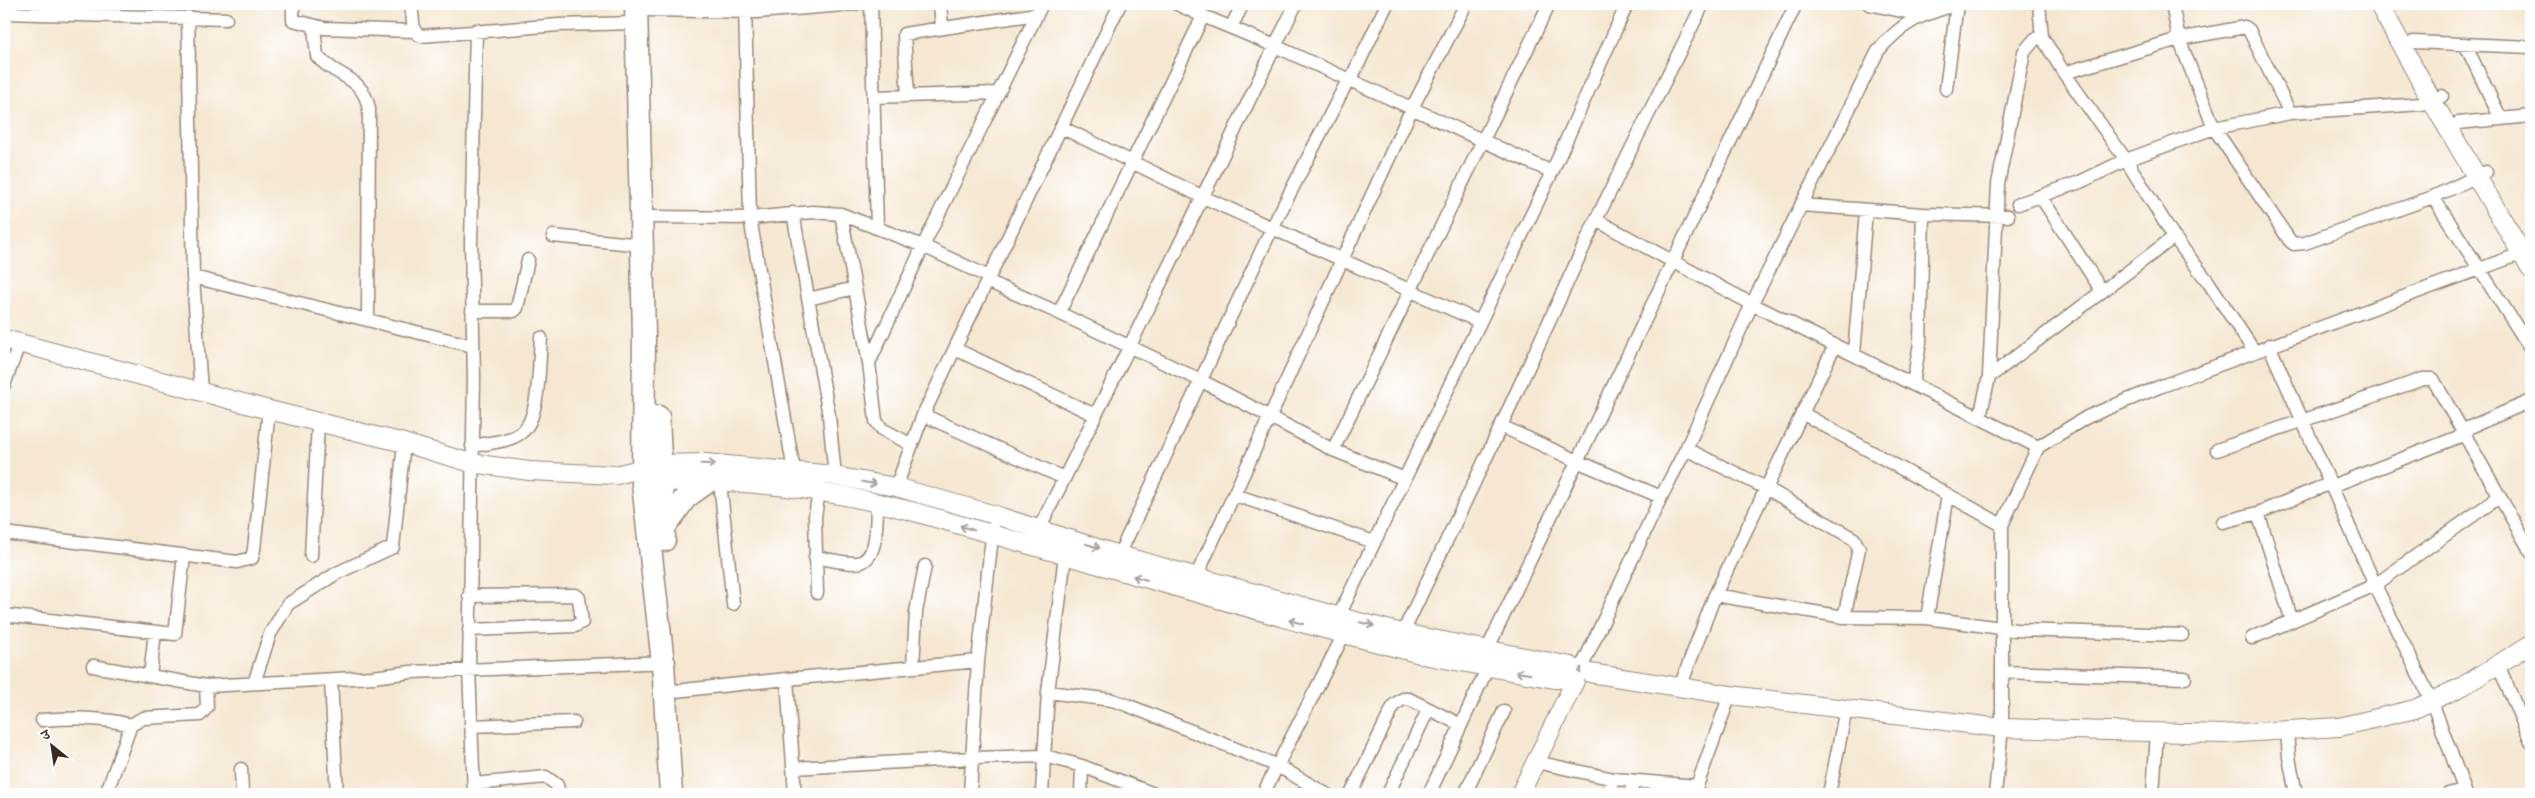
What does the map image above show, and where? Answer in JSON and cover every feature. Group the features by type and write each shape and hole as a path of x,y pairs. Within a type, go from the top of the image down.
{"highway":[{"path":"642,10 652,217 651,474 663,529 671,794"},
{"path":"642,10 642,245 651,474 668,662 675,691 681,794"},
{"path":"663,529 686,497 714,482"}],"main road":[{"path":"2379,4 2437,98 2529,255"},
{"path":"2392,4 2413,42 2437,98 2458,124 2481,174"}],"street":[{"path":"176,4 183,17 193,277 201,392"},
{"path":"293,4 293,20 314,27 414,31 421,36 642,10 856,4"},
{"path":"411,4 414,31"},
{"path":"871,4 877,228"},
{"path":"940,4 942,27"},
{"path":"896,487 923,415 1120,4"},
{"path":"1177,4 1275,46 1552,172"},
{"path":"1231,28 1243,4"},
{"path":"1039,529 1296,4"},
{"path":"1119,555 1272,228 1387,4"},
{"path":"1196,577 1412,108 1466,4"},
{"path":"1334,450 1549,4"},
{"path":"1264,794 1278,766 1374,542 1552,172 1627,4"},
{"path":"1399,640 1596,220 1703,4"},
{"path":"1429,794 1461,726 1488,658 1577,461 1796,4"},
{"path":"1870,4 1920,15"},
{"path":"1520,794 1660,497 1686,449 1752,304 1878,51 1890,36 1920,15 1957,4 1946,90"},
{"path":"2039,4 2042,36 2064,73 2126,160 2174,237 2209,283 2254,351"},
{"path":"2172,4 2179,39 2214,128 2290,241 2294,244 2305,243 2433,197 2481,174"},
{"path":"745,8 750,218 794,470"},
{"path":"908,96 904,34 1040,9"},
{"path":"869,363 923,246 1040,9"},
{"path":"4,13 226,19"},
{"path":"1059,313 1203,16"},
{"path":"314,27 317,56 358,84 365,93 369,108 368,320"},
{"path":"2064,73 2179,39 2245,27 2249,30 2290,113"},
{"path":"476,30 471,243 473,346 469,596 469,670 474,789 546,777 557,784 559,794"},
{"path":"1980,417 1989,376 2002,216 1998,184 2022,60 2034,39 2042,36"},
{"path":"2413,42 2531,48"},
{"path":"2465,44 2501,119"},
{"path":"874,97 998,93"},
{"path":"2018,204 2080,182 2126,160 2214,128 2290,113 2375,108 2437,98"},
{"path":"2458,124 2531,116"},
{"path":"1061,127 1203,197 1343,258 1480,322"},
{"path":"2041,197 2102,291"},
{"path":"2433,197 2531,349"},
{"path":"1801,205 1923,214 2002,216"},
{"path":"1854,354 1866,210"},
{"path":"652,217 750,218 813,212 841,214 923,246 1200,380 1334,450 1405,478"},
{"path":"793,213 832,440 829,475 818,492 815,517 817,593"},
{"path":"841,214 869,363 876,421 882,429 912,445"},
{"path":"1913,384 1920,343 1923,214"},
{"path":"1596,220 1752,304 2038,447"},
{"path":"553,236 642,245"},
{"path":"1989,376 2174,237"},
{"path":"1995,794 2002,728 2002,525 2038,447 2087,417 2269,345 2478,269 2529,255"},
{"path":"472,311 514,311 518,308 528,260"},
{"path":"193,277 473,346"},
{"path":"808,298 855,288"},
{"path":"472,454 524,431 534,408 541,338"},
{"path":"4,385 11,342 318,423 404,443 472,454 529,471 616,475 651,474 818,492 877,502 1064,556 1338,627 1488,658 1730,695 2002,728 2223,734 2287,732 2339,727 2372,721 2432,702 2531,644"},
{"path":"1680,687 1715,594 1835,345"},
{"path":"2269,345 2304,420 2375,585 2432,702 2465,792 2448,794"},
{"path":"954,349 1095,415"},
{"path":"2218,450 2423,379 2433,379 2465,432 2498,497 2531,552"},
{"path":"2222,522 2258,513 2465,432 2531,401"},
{"path":"4,533 237,562 252,558 269,410"},
{"path":"1802,413 2002,525"},
{"path":"923,415 1064,478"},
{"path":"311,556 318,423"},
{"path":"1501,426 1660,497"},
{"path":"254,683 270,634 288,604 337,573 393,547 404,443"},
{"path":"1686,449 1766,488 1850,535 1857,543 1859,549 1844,617"},
{"path":"651,474 706,463 794,470 896,487 995,515 1119,555 1196,577 1338,627"},
{"path":"714,482 733,604"},
{"path":"1235,495 1374,542"},
{"path":"1927,618 1948,495"},
{"path":"2252,638 2375,585 2498,497"},
{"path":"815,557 857,563 866,560 874,549 877,502"},
{"path":"2258,513 2292,621"},
{"path":"970,794 978,661 995,515"},
{"path":"1042,794 1048,692 1064,556 1068,538"},
{"path":"4,615 175,634 184,556"},
{"path":"913,667 916,612 925,566"},
{"path":"1715,594 1844,617 1927,618 2002,627 2182,635"},
{"path":"469,596 576,595 582,617 582,622 575,626 469,630"},
{"path":"150,676 155,632"},
{"path":"675,691 978,661"},
{"path":"93,666 206,686 331,680 469,670 668,662"},
{"path":"2498,665 2531,741"},
{"path":"2002,672 2185,678"},
{"path":"787,679 795,794"},
{"path":"331,680 336,794"},
{"path":"106,794 131,725 144,718 200,715 207,707 206,686"},
{"path":"1048,692 1112,700 1278,766 1326,794"},
{"path":"1536,762 1614,779 1695,790 1730,695"},
{"path":"1351,794 1394,705 1403,699 1409,699 1461,726"},
{"path":"1829,794 1846,709"},
{"path":"1388,794 1428,710"},
{"path":"1465,794 1504,711"},
{"path":"42,720 71,718 106,719 131,725"},
{"path":"471,726 574,722"},
{"path":"2153,794 2157,732"},
{"path":"2287,732 2289,757 2296,794"},
{"path":"793,768 1045,756 1082,766 1122,788 1154,794"},
{"path":"1081,794 1082,766"},
{"path":"241,769 242,794"},
{"path":"1607,794 1614,779"},
{"path":"1630,794 1634,782"}]}
